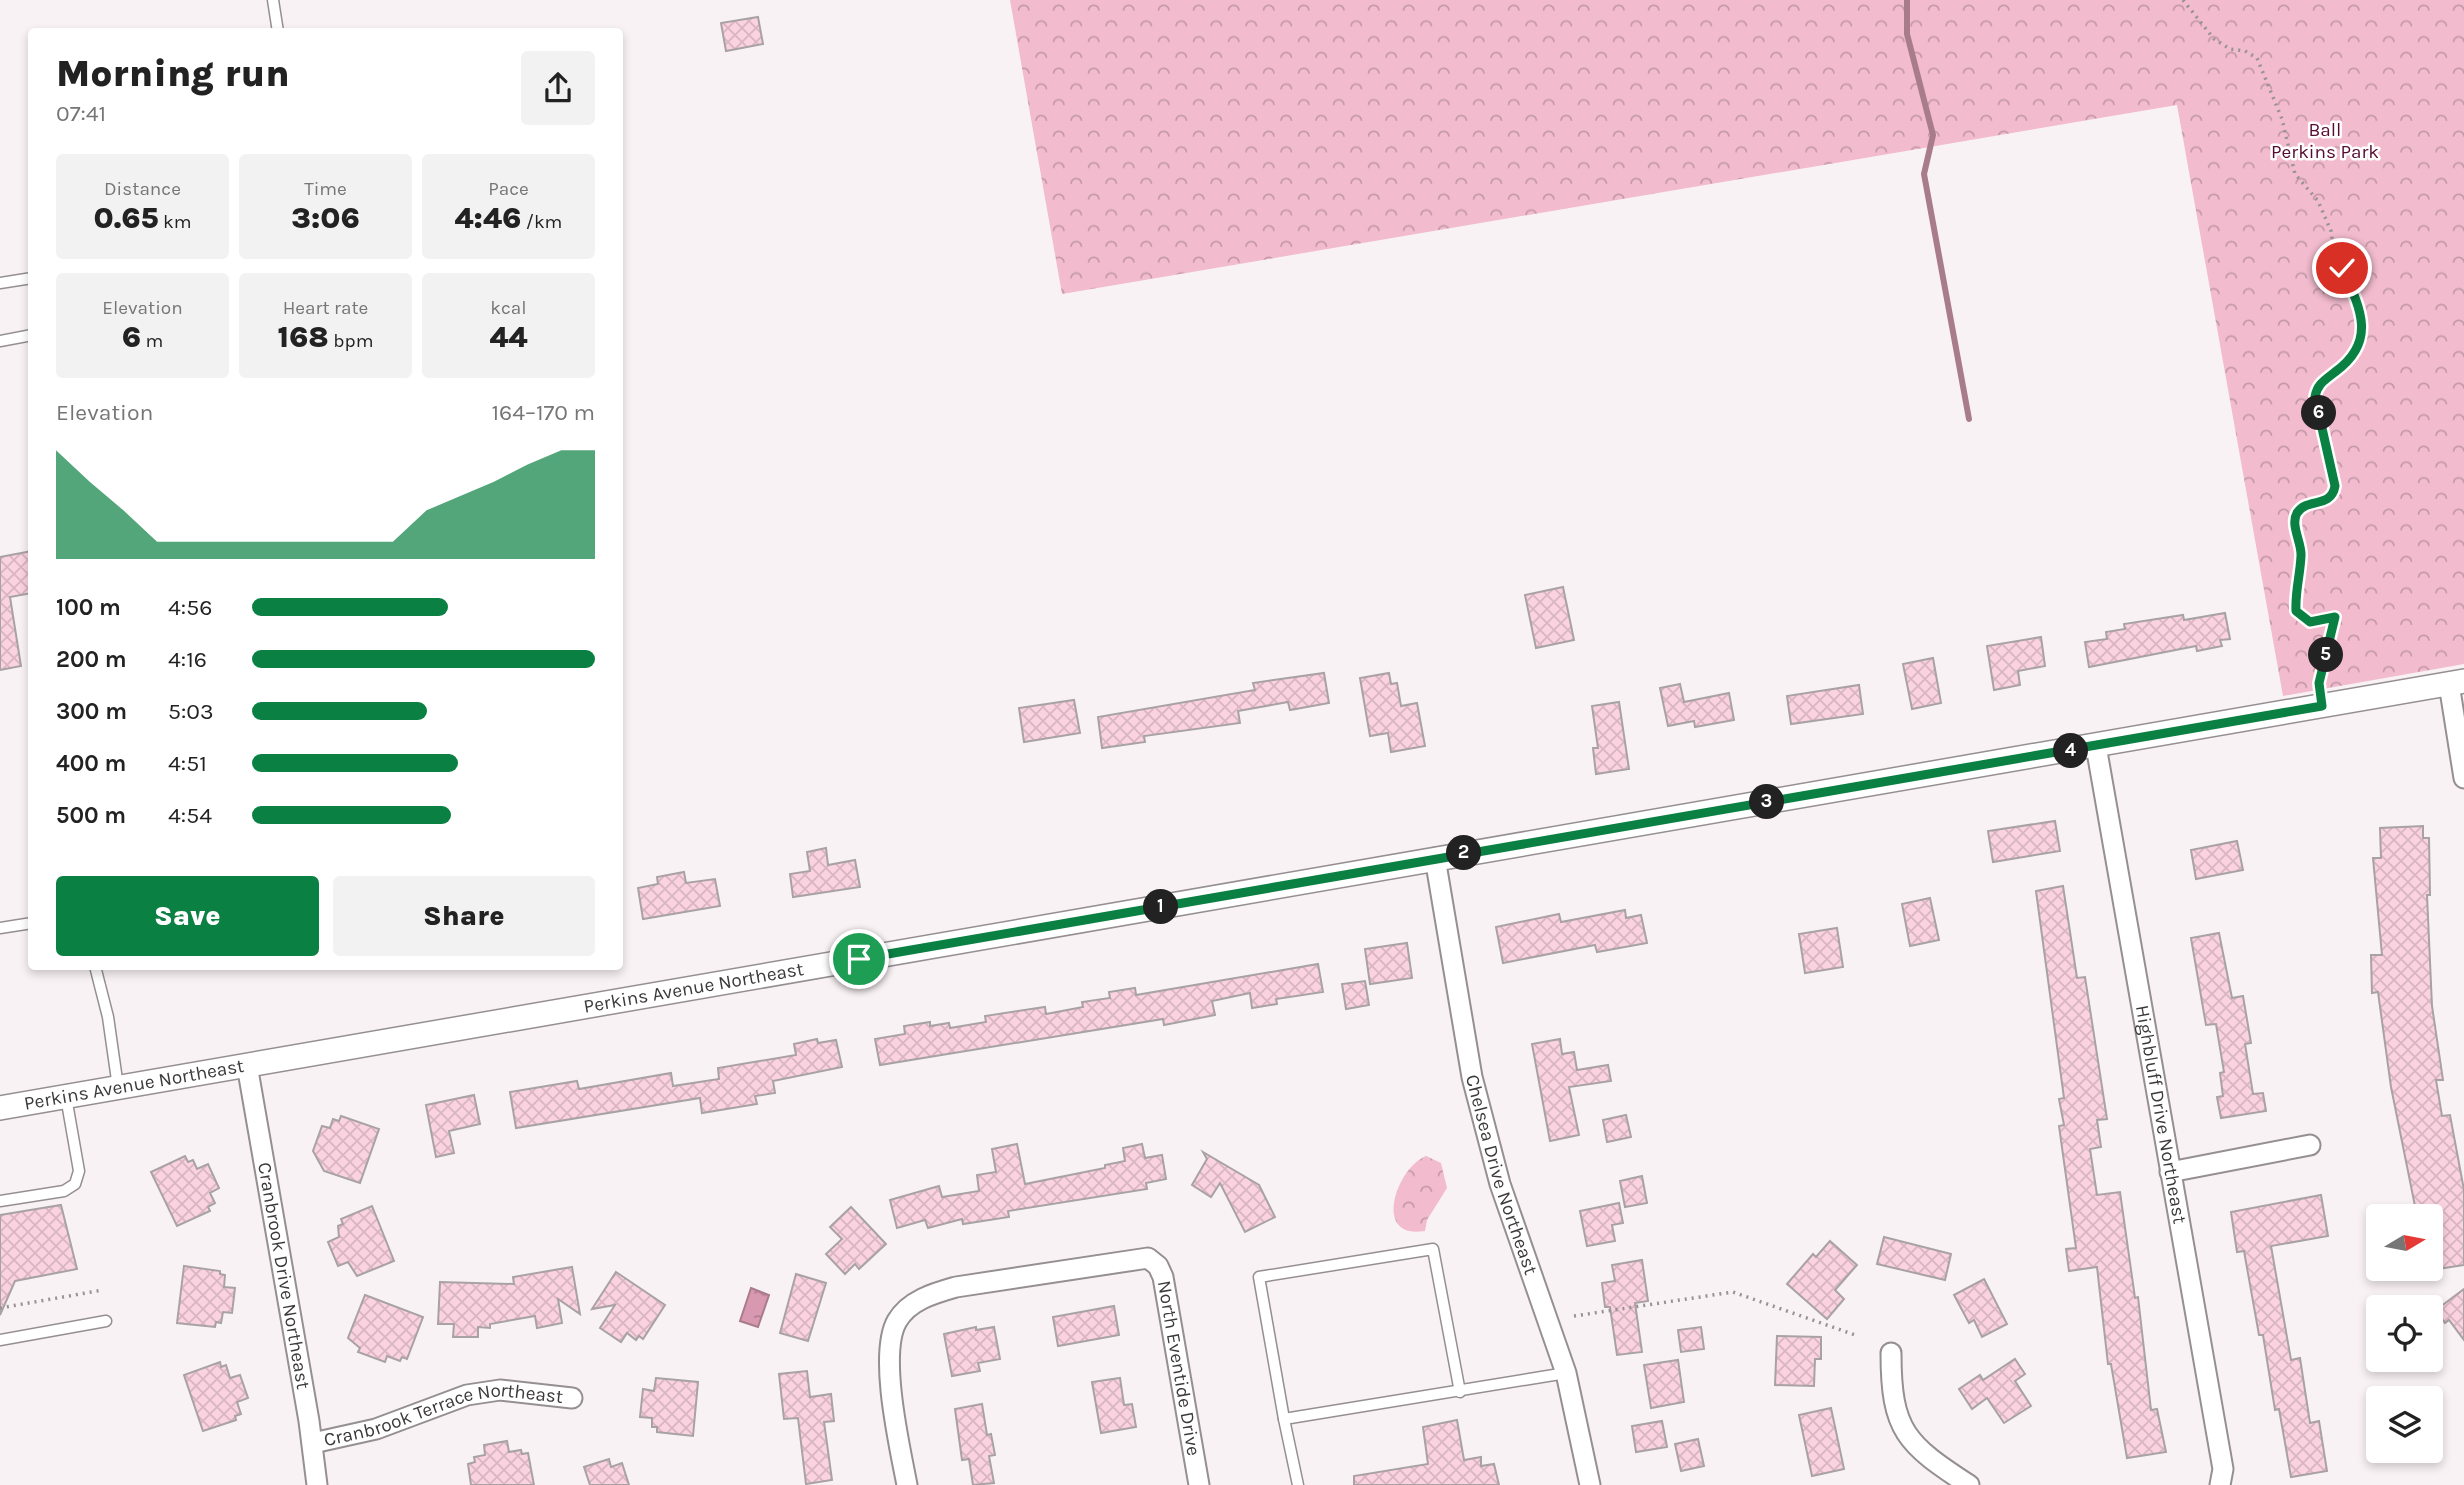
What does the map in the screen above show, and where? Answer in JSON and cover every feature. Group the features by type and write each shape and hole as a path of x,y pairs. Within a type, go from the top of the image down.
{"street":[{"name":"Perkins Avenue Northeast","path":"0,1108 2457,683"},
{"path":"2457,683 2464,778"},
{"name":"Highbluff Drive Northeast","path":"2096,746 2223,1469 2220,1485"},
{"name":"Chelsea Drive Northeast","path":"1435,858 1472,1077 1500,1184 1566,1373 1590,1485"},
{"name":"Cranbrook Drive Northeast","path":"247,1065 313,1443 317,1485"},
{"path":"2170,1172 2310,1145"},
{"name":"North Eventide Drive","path":"907,1485 893,1411 891,1372 893,1335 897,1320 920,1299 956,1287 1148,1258 1158,1266 1163,1277 1199,1485"},
{"path":"1891,1353 1891,1391 1899,1423 1915,1447 1969,1485"},
{"name":"Cranbrook Terrace Northeast","path":"313,1443 376,1429 458,1396 500,1390 572,1398"}],"lane":[{"path":"273,0 277,28"},
{"path":"0,284 28,279"},
{"path":"0,341 28,336"},
{"path":"2322,706 2319,683 2335,617"},
{"path":"0,928 28,924"},
{"path":"96,970 108,1017 118,1087"},
{"path":"0,1201 64,1191 75,1184 79,1171 66,1096"},
{"path":"1298,1485 1259,1276 1433,1249 1460,1392"},
{"path":"0,1340 106,1321"},
{"path":"1284,1419 1566,1373"}],"path":[{"path":"2183,0 2214,39 2230,49 2245,51 2257,58 2282,118 2295,174 2318,201 2342,268 2362,311 2355,353 2348,363 2316,388 2315,397 2335,486 2333,494 2329,499 2302,508 2296,514 2302,555 2294,588 2296,611 2310,622 2335,617"},
{"path":"0,1308 103,1290"},
{"path":"1574,1317 1733,1292 1858,1336"}],"green space":[{"name":"Ball Perkins Park","path":"1010,0 2464,0 2464,664 2283,696 2177,105 1062,294"},
{"path":"1426,1156 1441,1163 1447,1188 1427,1220 1425,1231 1409,1231 1399,1225 1394,1214 1394,1201 1406,1174 1415,1163"}],"water":[{"path":"751,1288 769,1295 758,1327 740,1321"}],"building":[{"path":"758,17 763,44 726,51 721,23"},
{"path":"28,552 28,594 10,597 21,666 0,670 0,557"},
{"path":"1563,587 1574,640 1536,648 1525,595"},
{"path":"2225,613 2230,639 2220,640 2222,646 2197,651 2196,646 2089,667 2085,642 2107,639 2106,632 2125,629 2124,624 2183,615 2184,620"},
{"path":"2041,637 2045,666 2018,671 2020,685 1994,690 1987,646"},
{"path":"1933,658 1941,703 1912,709 1903,664"},
{"path":"1324,673 1329,703 1290,710 1288,702 1238,711 1240,723 1144,736 1145,742 1102,748 1098,717 1255,690 1253,683"},
{"path":"1389,673 1391,684 1397,683 1401,706 1417,703 1425,746 1391,752 1388,733 1370,736 1360,678"},
{"path":"1680,684 1684,702 1729,693 1734,720 1695,727 1694,721 1668,726 1660,688"},
{"path":"1859,685 1863,714 1791,724 1787,696"},
{"path":"1074,700 1080,733 1024,742 1019,708"},
{"path":"1619,702 1629,769 1596,774 1593,748 1598,748 1592,706"},
{"path":"2055,821 2060,851 1993,862 1988,831"},
{"path":"2423,826 2423,838 2429,838 2430,895 2427,895 2432,1006 2443,1080 2436,1080 2442,1116 2450,1115 2464,1190 2464,1265 2443,1268 2443,1204 2415,1204 2391,1087 2378,992 2372,993 2371,955 2382,955 2373,858 2381,858 2380,828"},
{"path":"2237,841 2243,870 2196,879 2191,850"},
{"path":"826,848 828,865 855,860 860,887 793,897 790,874 810,871 807,852"},
{"path":"684,872 686,883 715,879 720,906 643,919 638,888 658,884 657,877"},
{"path":"2063,886 2077,978 2085,977 2107,1119 2097,1120 2101,1147 2090,1149 2097,1195 2120,1192 2135,1298 2138,1297 2151,1410 2157,1409 2166,1452 2127,1458 2111,1364 2108,1364 2097,1267 2069,1271 2066,1249 2076,1248 2059,1126 2064,1125 2059,1099 2064,1098 2036,891"},
{"path":"1930,898 1939,940 1910,946 1902,904"},
{"path":"1625,910 1626,918 1641,915 1647,943 1597,952 1595,945 1503,963 1496,927 1559,914 1561,922"},
{"path":"1837,928 1843,967 1805,973 1799,934"},
{"path":"2219,933 2232,998 2243,996 2251,1043 2245,1044 2253,1094 2263,1093 2266,1111 2221,1118 2217,1097 2223,1096 2220,1073 2224,1072 2216,1024 2206,1025 2191,938"},
{"path":"1407,943 1412,978 1370,984 1365,949"},
{"path":"1318,964 1323,992 1276,999 1277,1004 1252,1008 1250,993 1212,1001 1215,1015 1164,1025 1163,1019 880,1065 875,1039 905,1034 904,1026 930,1022 930,1026 949,1023 950,1028 986,1022 985,1016 1045,1007 1046,1014 1083,1007 1082,1002 1110,998 1109,992 1135,988 1136,995"},
{"path":"1365,981 1369,1005 1346,1009 1342,984"},
{"path":"817,1039 818,1043 836,1040 842,1067 773,1081 775,1093 755,1096 757,1104 702,1113 700,1098 516,1128 510,1092 577,1081 579,1089 671,1073 673,1086 719,1079 718,1068 796,1055 794,1044"},
{"path":"1560,1039 1562,1054 1574,1052 1577,1070 1608,1065 1611,1081 1569,1087 1579,1135 1550,1141 1532,1044"},
{"path":"474,1095 480,1124 449,1131 454,1153 436,1157 426,1105"},
{"path":"1626,1115 1631,1137 1607,1142 1603,1120"},
{"path":"341,1116 379,1129 360,1183 324,1171 313,1151 322,1126 330,1128 333,1119 339,1121"},
{"path":"1017,1144 1025,1184 1105,1168 1105,1165 1125,1161 1123,1148 1142,1144 1145,1158 1162,1155 1166,1179 1146,1183 1147,1189 1008,1211 1009,1217 963,1224 962,1219 928,1228 925,1220 897,1228 890,1200 939,1186 942,1197 979,1191 977,1175 996,1172 992,1149"},
{"path":"1203,1152 1259,1185 1275,1217 1245,1232 1220,1183 1211,1197 1192,1185 1207,1159"},
{"path":"185,1156 188,1162 193,1160 197,1169 208,1164 219,1188 210,1193 215,1203 208,1207 210,1211 177,1226 151,1172"},
{"path":"1642,1176 1647,1203 1625,1207 1620,1181"},
{"path":"2321,1195 2328,1236 2271,1246 2291,1360 2300,1358 2310,1423 2319,1421 2327,1471 2291,1477 2279,1409 2275,1410 2263,1335 2259,1335 2244,1251 2237,1252 2231,1212"},
{"path":"1619,1203 1623,1223 1612,1225 1615,1241 1587,1246 1580,1211"},
{"path":"61,1205 77,1269 15,1281 0,1315 0,1215"},
{"path":"372,1206 394,1261 357,1276 348,1262 338,1266 328,1242 339,1237 338,1226 343,1224 341,1219"},
{"path":"851,1207 886,1244 859,1269 855,1264 845,1274 826,1254 842,1239 830,1227"},
{"path":"1884,1237 1951,1254 1945,1280 1877,1264"},
{"path":"1830,1241 1857,1265 1835,1290 1844,1299 1827,1319 1787,1284 1813,1254 1816,1257"},
{"path":"1642,1260 1648,1301 1635,1303 1642,1352 1617,1355 1610,1307 1605,1307 1602,1283 1615,1281 1612,1265"},
{"path":"184,1266 220,1271 220,1274 225,1275 224,1287 235,1288 232,1313 223,1312 221,1323 216,1322 215,1327 177,1323"},
{"path":"572,1267 580,1314 558,1299 562,1323 537,1328 535,1316 490,1324 490,1328 478,1327 478,1337 453,1337 454,1324 438,1324 440,1282 514,1284 513,1277"},
{"path":"616,1272 665,1305 643,1339 639,1336 636,1340 627,1333 621,1342 600,1328 615,1305 592,1309"},
{"path":"796,1274 826,1283 808,1341 780,1333"},
{"path":"1984,1279 2007,1324 1982,1337 1974,1320 1969,1323 1954,1295"},
{"path":"2464,1289 2464,1340 2449,1320 2445,1323 2443,1320 2443,1305"},
{"path":"365,1295 423,1317 407,1359 402,1357 400,1361 387,1356 385,1362 358,1352 360,1348 348,1338"},
{"path":"1114,1306 1119,1335 1058,1346 1053,1317"},
{"path":"976,1327 976,1330 994,1327 1000,1359 978,1363 980,1371 952,1376 944,1334"},
{"path":"1701,1327 1704,1349 1681,1352 1678,1330"},
{"path":"1777,1336 1821,1337 1821,1359 1815,1359 1814,1386 1775,1385"},
{"path":"2015,1359 2025,1374 2015,1381 2031,1406 2004,1423 1987,1398 1972,1409 1959,1389 1980,1375 1983,1380"},
{"path":"1678,1360 1684,1402 1651,1408 1644,1365"},
{"path":"220,1362 221,1367 226,1365 230,1378 240,1375 248,1398 237,1402 241,1414 235,1416 236,1420 203,1431 184,1375"},
{"path":"807,1371 810,1397 831,1394 834,1421 824,1422 832,1480 806,1484 798,1418 784,1419 779,1374"},
{"path":"656,1378 698,1382 693,1436 657,1432 657,1427 652,1427 652,1418 640,1417 643,1389 654,1391"},
{"path":"1120,1378 1124,1405 1132,1404 1136,1427 1101,1433 1092,1382"},
{"path":"982,1404 987,1435 991,1434 995,1455 989,1456 994,1483 973,1485 969,1459 962,1460 955,1409"},
{"path":"1831,1408 1844,1469 1812,1476 1799,1415"},
{"path":"1457,1420 1464,1460 1481,1457 1481,1466 1494,1464 1499,1485 1354,1485 1354,1476 1428,1464 1423,1427"},
{"path":"1662,1421 1667,1447 1636,1452 1632,1426"},
{"path":"1698,1439 1704,1466 1681,1471 1675,1444"},
{"path":"507,1441 509,1452 521,1450 522,1454 528,1453 534,1485 471,1485 468,1464 475,1462 474,1457 485,1455 484,1445"},
{"path":"609,1459 611,1467 622,1463 629,1485 590,1485 584,1467"}],"waterway":[{"path":"1907,0 1907,34 1933,135 1924,174 1969,419"}],"route":[{"path":"859,959 2322,706 2319,683 2335,617 2310,622 2296,611 2294,588 2302,555 2295,523 2296,514 2302,508 2329,499 2335,486 2315,397 2316,388 2348,363 2360,340 2362,311 2342,268"}]}
